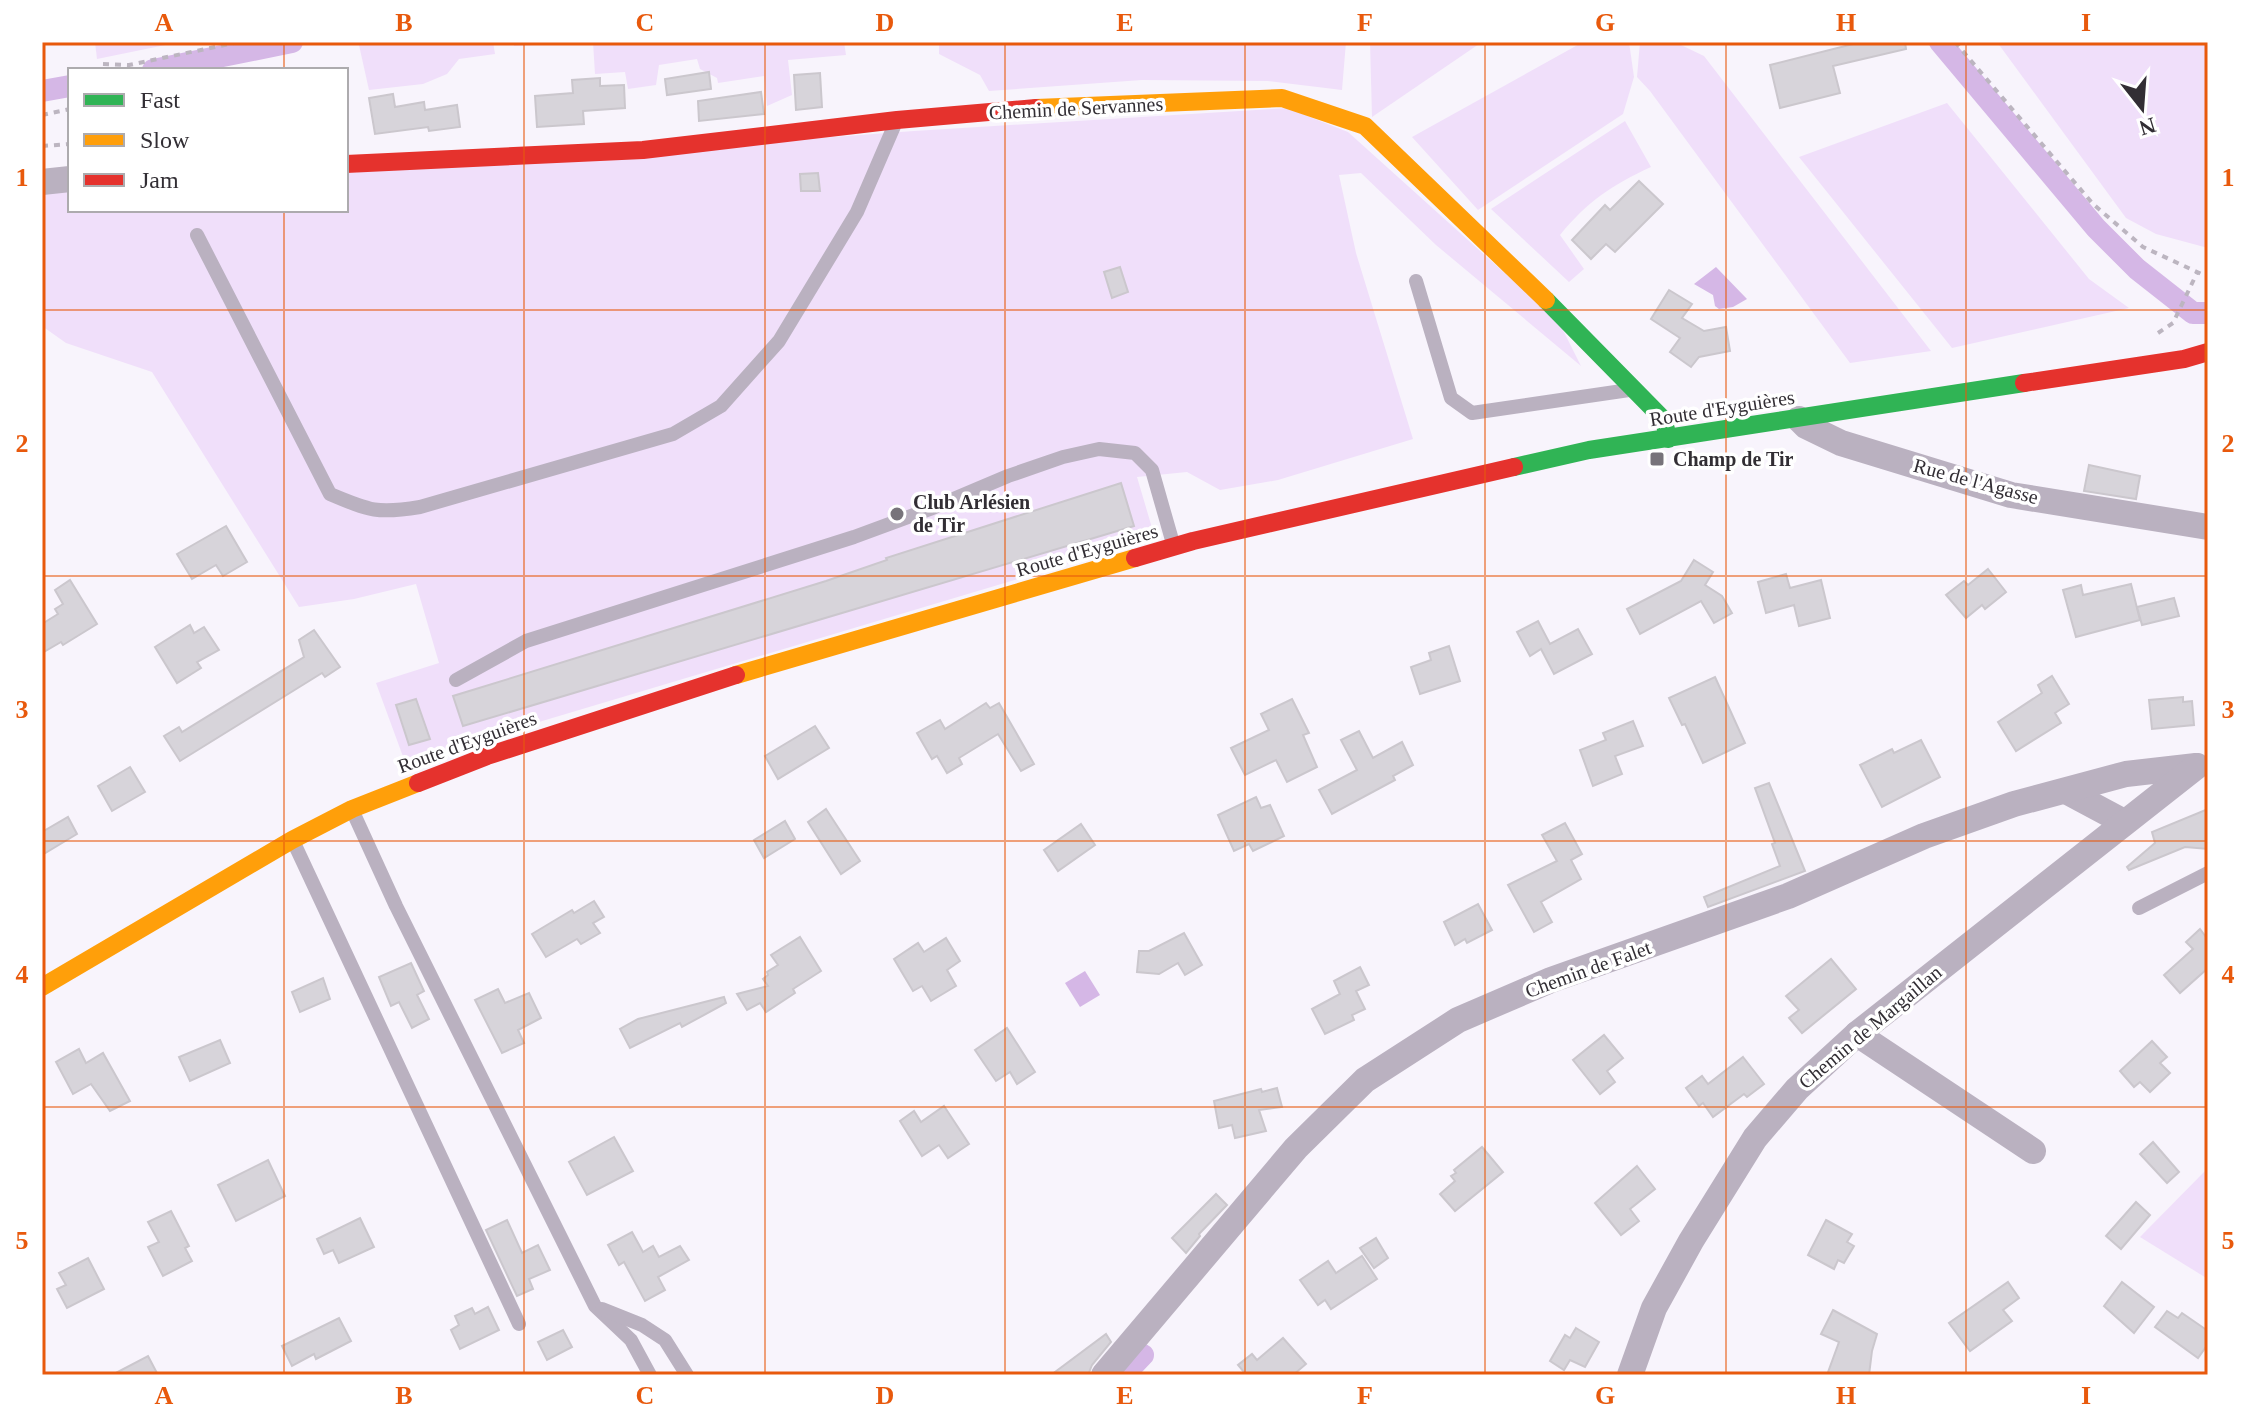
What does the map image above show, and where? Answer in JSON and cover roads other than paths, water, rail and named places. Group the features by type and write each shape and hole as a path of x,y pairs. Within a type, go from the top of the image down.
{"main road":[{"name":"Chemin de Servannes","path":"348,164 643,150 897,120 1036,108 1282,98 1365,126 1561,314 1664,420 1668,439"},
{"name":"Route d'Eyguières","path":"42,987 292,840 352,809 487,756 669,695 1174,547 1589,450 2184,359 2208,352"}],"street":[{"path":"42,182 68,179"},
{"name":"Rue de l'Agasse","path":"1799,419 1806,426 1841,443 2011,495 2208,527"},
{"name":"Chemin de Falet","path":"1104,1375 1296,1148 1365,1080 1458,1020 1551,980 1788,896 1924,836 2014,804 2126,774 2202,765"},
{"name":"Chemin de Margaillan","path":"1630,1375 1654,1308 1691,1241 1755,1138 1797,1089 1857,1034 2124,822 2202,765"},
{"path":"2066,791 2124,822"},
{"path":"1857,1034 2033,1151"}],"lane":[{"path":"197,235 330,494 360,507 385,512 420,507 673,434 721,406 779,341 857,212 897,120"},
{"path":"1416,281 1451,398 1472,413 1633,389"},
{"path":"456,680 526,641 854,537 1008,476 1063,457 1099,449 1135,453 1152,470 1174,547"},
{"path":"352,809 396,906 595,1306 631,1340 650,1375"},
{"path":"292,840 519,1324"},
{"path":"2139,908 2208,873"},
{"path":"595,1306 642,1325 665,1340 687,1375"}],"waterway":[{"path":"163,68 292,42"},
{"path":"1940,42 2096,228 2137,269 2193,313 2208,313"},
{"path":"42,91 68,86"},
{"path":"1124,1375 1143,1355"}],"place":[{"name":"Champ de Tir","path":"1657,459"},
{"name":"Club Arlésien de Tir","path":"897,514"}]}
